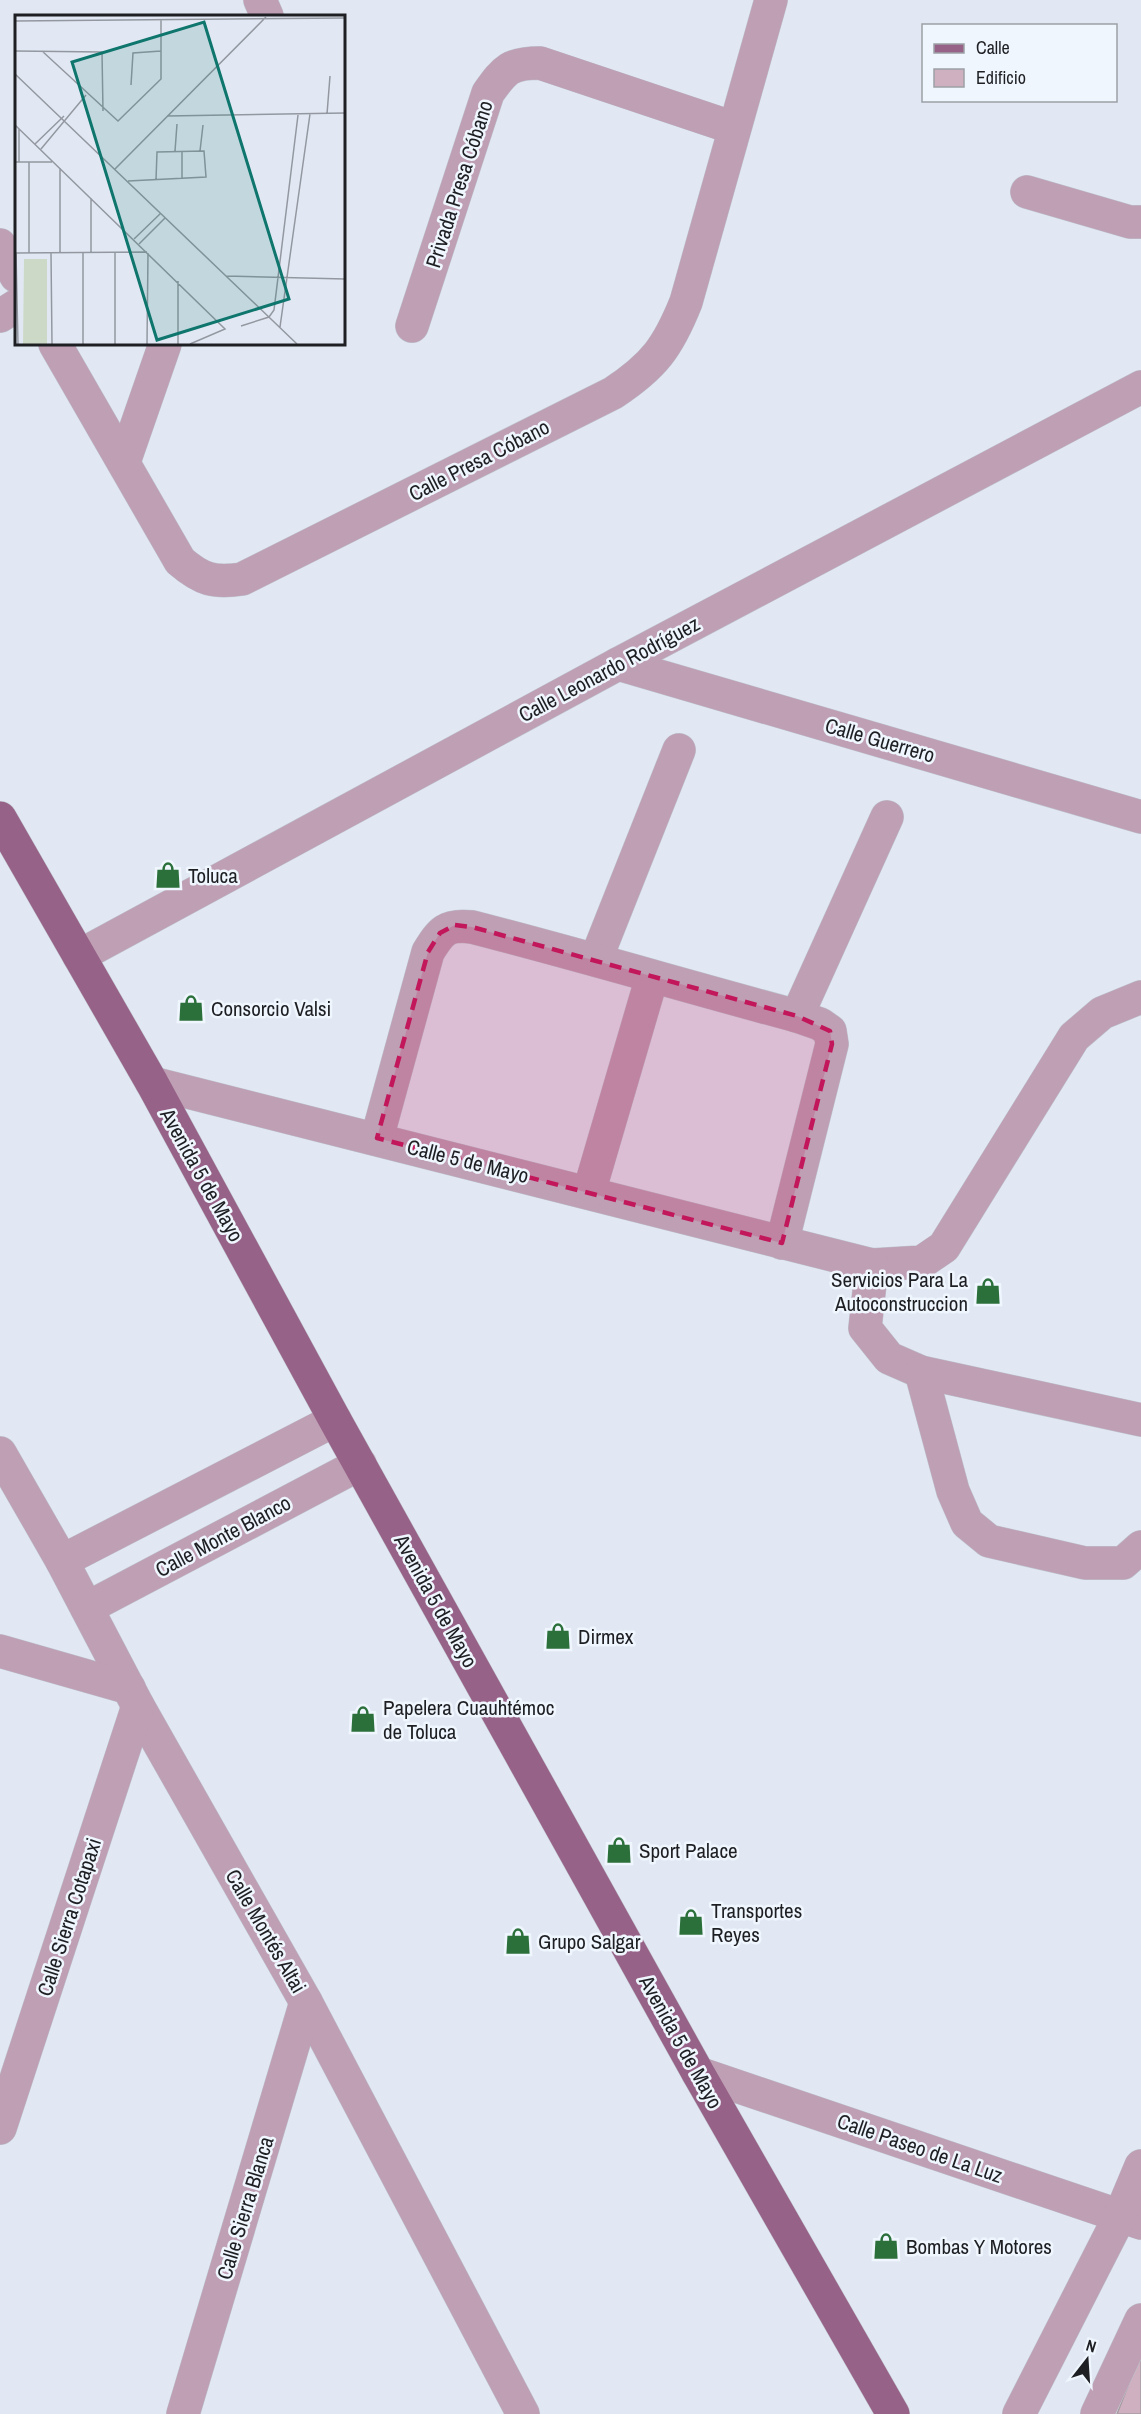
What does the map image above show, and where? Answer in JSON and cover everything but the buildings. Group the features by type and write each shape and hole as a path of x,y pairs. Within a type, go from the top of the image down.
{"main road":[{"name":"Avenida 5 de Mayo","path":"0,818 152,1083 335,1420 698,2073 893,2414"}],"street":[{"path":"260,0 267,15"},
{"name":"Calle Presa Cóbano","path":"56,345 180,561 196,575 219,582 242,579 613,393 640,375 660,354 675,330 686,302 771,0"},
{"name":"Privada Presa Cóbano","path":"412,326 488,93 501,74 520,63 540,63 734,128"},
{"path":"1027,192 1130,222 1141,222"},
{"path":"0,245 15,274"},
{"path":"0,316 15,307"},
{"path":"124,462 165,345"},
{"name":"Calle Leonardo Rodríguez","path":"79,956 618,664 1141,387"},
{"name":"Calle Guerrero","path":"618,664 1141,817"},
{"path":"596,959 679,750"},
{"path":"798,1016 887,817"},
{"path":"377,1138 428,952 440,933 454,925 472,927 596,959 652,977 798,1016 820,1024 830,1031 832,1044 782,1243"},
{"path":"589,1192 652,977"},
{"name":"Calle 5 de Mayo","path":"152,1083 377,1138 872,1265 922,1262 944,1247 1074,1037 1102,1013 1141,997"},
{"path":"872,1265 865,1328 889,1359 921,1372 1141,1420"},
{"path":"921,1372 953,1491 967,1522 989,1541 1085,1563 1123,1563 1141,1547"},
{"path":"62,1561 335,1420"},
{"name":"Calle Montés Altai","path":"0,1453 62,1561 133,1697 306,2002 523,2414"},
{"name":"Calle Monte Blanco","path":"87,1608 360,1464"},
{"path":"0,1651 133,1697"},
{"name":"Calle Sierra Cotapaxi","path":"0,2128 133,1697"},
{"name":"Calle Sierra Blanca","path":"183,2414 306,2002"},
{"name":"Calle Paseo de La Luz","path":"698,2073 1130,2220"},
{"path":"1019,2414 1130,2220 1141,2166"},
{"path":"1097,2414 1141,2320"}],"highlighted area":[{"path":"455,925 472,927 797,1016 830,1031 832,1044 782,1243 377,1138 428,952 440,933"}],"place":[{"name":"Toluca","path":"168,875"},
{"name":"Consorcio Valsi","path":"191,1008"},
{"name":"Servicios Para La Autoconstruccion","path":"988,1291"},
{"name":"Dirmex","path":"558,1636"},
{"name":"Papelera Cuauhtémoc de Toluca","path":"363,1719"},
{"name":"Sport Palace","path":"619,1850"},
{"name":"Transportes Reyes","path":"691,1922"},
{"name":"Grupo Salgar","path":"518,1941"},
{"name":"Bombas Y Motores","path":"886,2246"}]}
